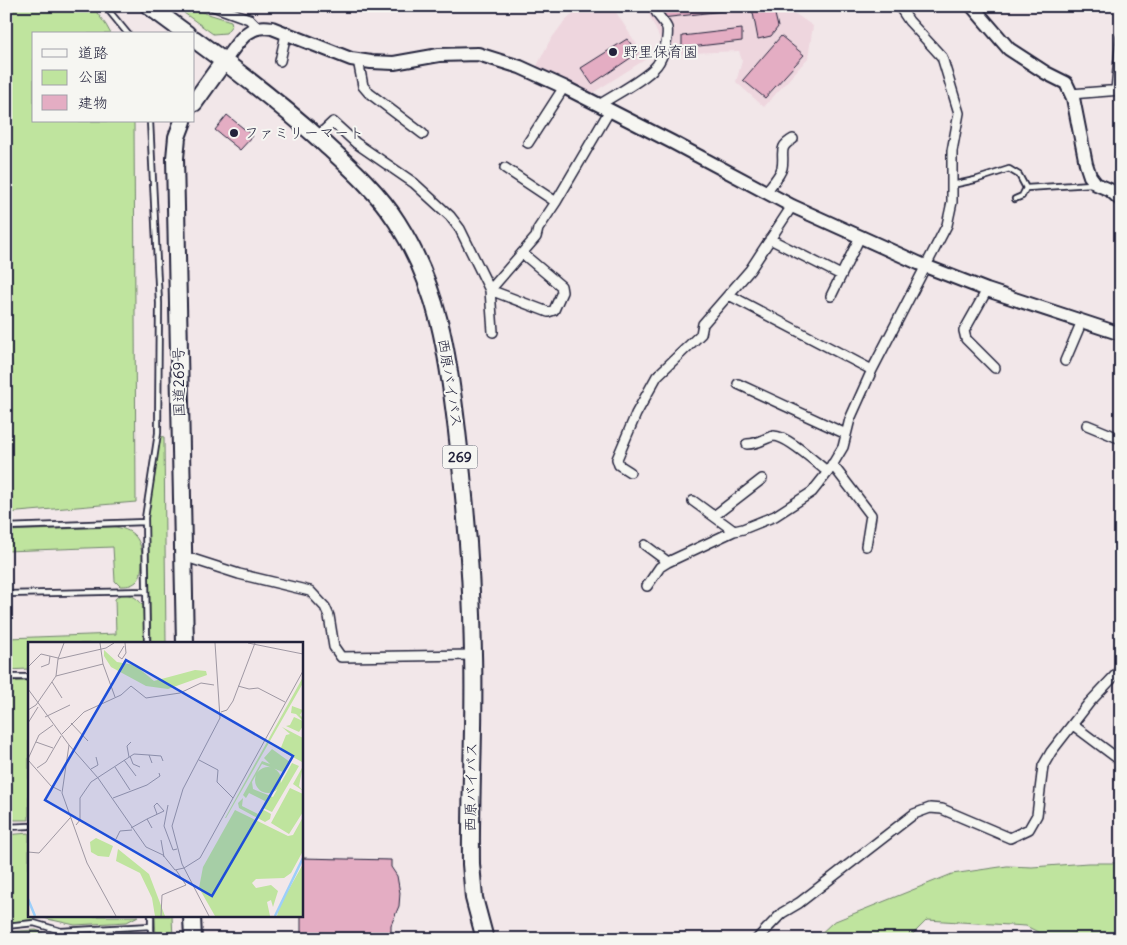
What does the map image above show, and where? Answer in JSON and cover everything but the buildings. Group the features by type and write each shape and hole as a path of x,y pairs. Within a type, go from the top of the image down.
{"highway":[{"path":"148,6 184,32"},
{"name":"269","path":"195,40 224,61"},
{"path":"195,102 224,61"},
{"name":"西原バイパス","path":"224,61 317,137 354,170 382,201 396,220 419,262 440,320 447,356 461,461 466,523 473,655 471,864 474,898 485,939"},
{"name":"国道269号","path":"183,122 177,137 175,158 185,642"},
{"path":"192,918 193,939"}],"street":[{"path":"213,6 249,19 257,27"},
{"path":"647,586 660,567 668,562 734,531 775,516 812,492 830,468 843,446 850,419 872,370 947,225 952,202 952,151 959,113 942,57 909,21 899,6"},
{"path":"972,6 1009,49 1046,73 1066,83 1071,94 1090,176 1096,184 1110,190 1121,200"},
{"path":"490,290 536,237 538,229 556,202 605,108 657,65 668,39 666,26 657,16 654,9"},
{"path":"224,61 245,34 257,27 272,28 351,59 358,60 394,63 439,55 478,54 520,67 564,87 792,206 925,266 986,290 1121,334"},
{"path":"280,61 286,34"},
{"path":"1071,94 1118,90 1121,38"},
{"path":"358,60 363,86 368,93 423,134"},
{"path":"528,144 564,87"},
{"path":"317,137 333,122 356,143 414,183 450,216 460,228 490,290 493,332"},
{"path":"766,192 782,169 782,150 785,143 793,139"},
{"path":"505,168 556,202"},
{"path":"630,472 618,465 617,459 636,414 657,376 701,334 703,324 750,270 792,206"},
{"path":"831,296 860,237"},
{"path":"770,239 841,275"},
{"path":"490,290 548,312 554,310 562,292 561,286 522,253"},
{"path":"986,290 964,331 966,339 995,368"},
{"path":"728,294 872,370"},
{"path":"1065,361 1082,321"},
{"path":"738,384 846,434"},
{"path":"1086,425 1121,439"},
{"path":"747,444 757,444 774,436 786,439 830,468 871,515 866,546"},
{"path":"714,516 762,479"},
{"path":"693,501 734,531"},
{"path":"645,545 668,562"},
{"path":"183,556 240,574 310,592 325,607 329,616 334,647 341,657 473,655"},
{"path":"756,939 782,913 799,903 914,814 930,808 942,809 1010,838 1029,829 1037,814 1043,766 1051,752 1088,703 1119,675"},
{"path":"1073,725 1121,761"}],"lane":[{"path":"105,6 126,32"},
{"path":"147,642 145,522 158,433 159,303 150,122"},
{"path":"952,184 974,180 1009,169 1019,176 1026,188"},
{"path":"1026,188 1096,184"},
{"path":"1015,199 1022,196 1026,188"},
{"path":"6,527 145,522"},
{"path":"6,594 146,590"},
{"path":"6,677 28,677"},
{"path":"6,827 28,826"},
{"path":"151,918 151,939"},
{"path":"6,926 34,923 61,930 151,926"},
{"path":"96,929 96,939"}],"shaded area":[{"path":"587,6 612,6 646,59 591,94 537,66 549,42 566,19"},
{"path":"645,6 784,6 813,26 808,58 764,107 736,82 742,61 739,51 667,54"}],"green space":[{"path":"6,6 92,6 110,32 32,32 32,122 134,122 136,502 6,513"},
{"path":"192,9 231,21 232,25 226,33 213,34 184,13"},
{"path":"159,436 164,437 166,642 151,642 148,514"},
{"path":"115,527 129,531 140,544 142,564 140,576 136,582 126,586 120,586 115,581 113,547 6,551 6,531"},
{"path":"121,594 133,596 143,605 144,642 28,642 28,669 6,670 6,606 8,638 116,634 115,599"},
{"path":"28,681 28,820 7,820 6,682"},
{"path":"28,833 28,918 43,918 12,922 6,920 6,835"},
{"path":"1121,863 1121,931 1107,939 1052,939 1026,926 927,920 908,939 815,939 833,922 952,874 1007,866 1032,867"},
{"path":"43,918 134,918 127,922 75,925"},
{"path":"155,918 172,918 173,939 156,939"},
{"path":"36,930 43,933 47,939 6,939 6,932"},
{"path":"128,931 136,934 140,939 105,939 112,933"}],"place":[{"name":"野里保育園","path":"613,52"},
{"name":"ファミリーマート","path":"234,133"}]}
